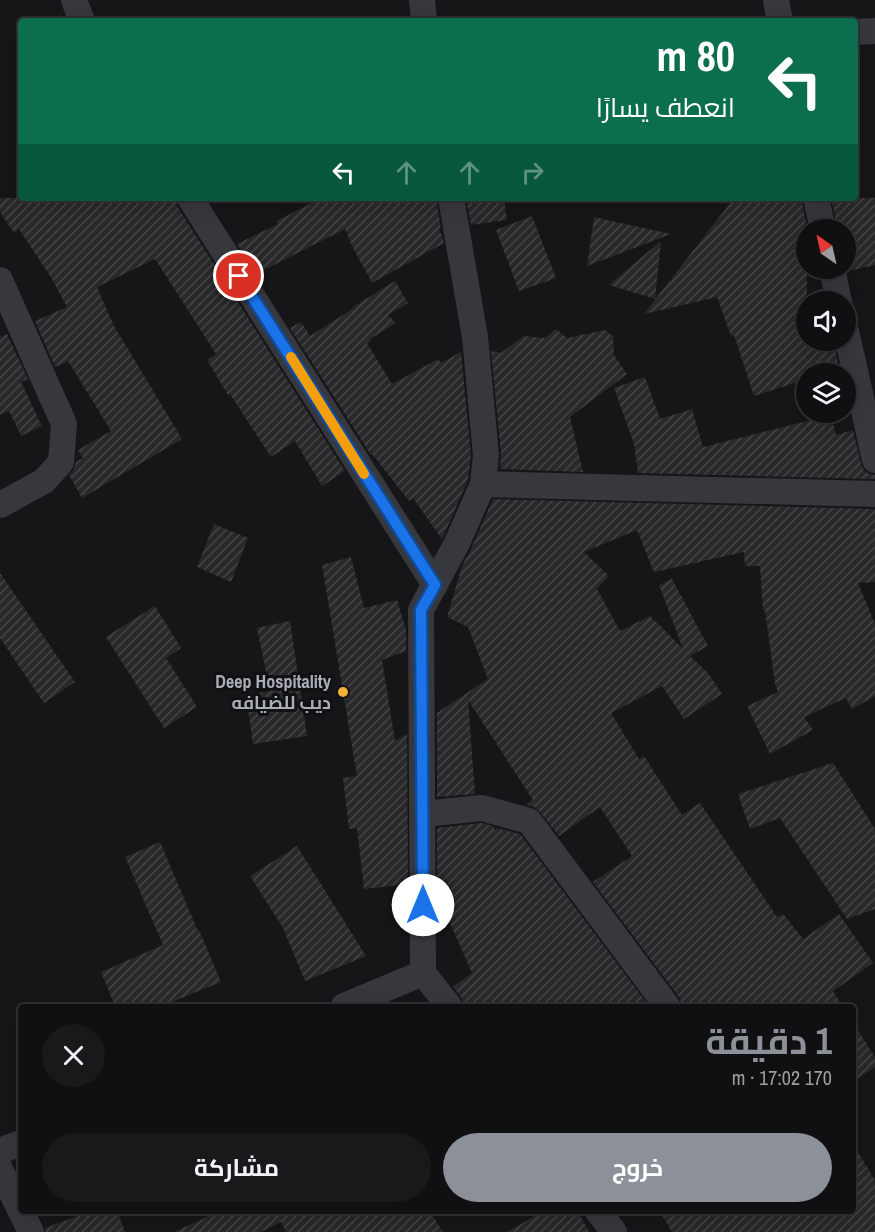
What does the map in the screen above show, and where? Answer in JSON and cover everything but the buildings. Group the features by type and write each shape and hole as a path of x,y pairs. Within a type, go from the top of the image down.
{"street":[{"path":"74,0 81,18"},
{"path":"422,0 424,18"},
{"path":"777,0 780,18"},
{"path":"858,32 875,30"},
{"path":"192,201 435,585"},
{"path":"446,1004 423,973 421,610 458,543 483,484 486,455 475,337 452,201"},
{"path":"817,201 821,219"},
{"path":"0,280 64,424 61,462 44,481 0,505"},
{"path":"850,351 875,460"},
{"path":"483,484 875,494"},
{"path":"423,814 482,808 529,821 666,1004"},
{"path":"349,1004 423,973"},
{"path":"0,1151 18,1144"},
{"path":"0,1169 18,1206"},
{"path":"22,1214 31,1232"},
{"path":"600,1214 614,1232"}],"slow traffic":[{"path":"291,357 364,474"}],"place":[{"name":"Deep Hospitality ديب للضيافه","path":"343,692"}],"route":[{"path":"239,276 435,585 421,610 423,905"}]}
